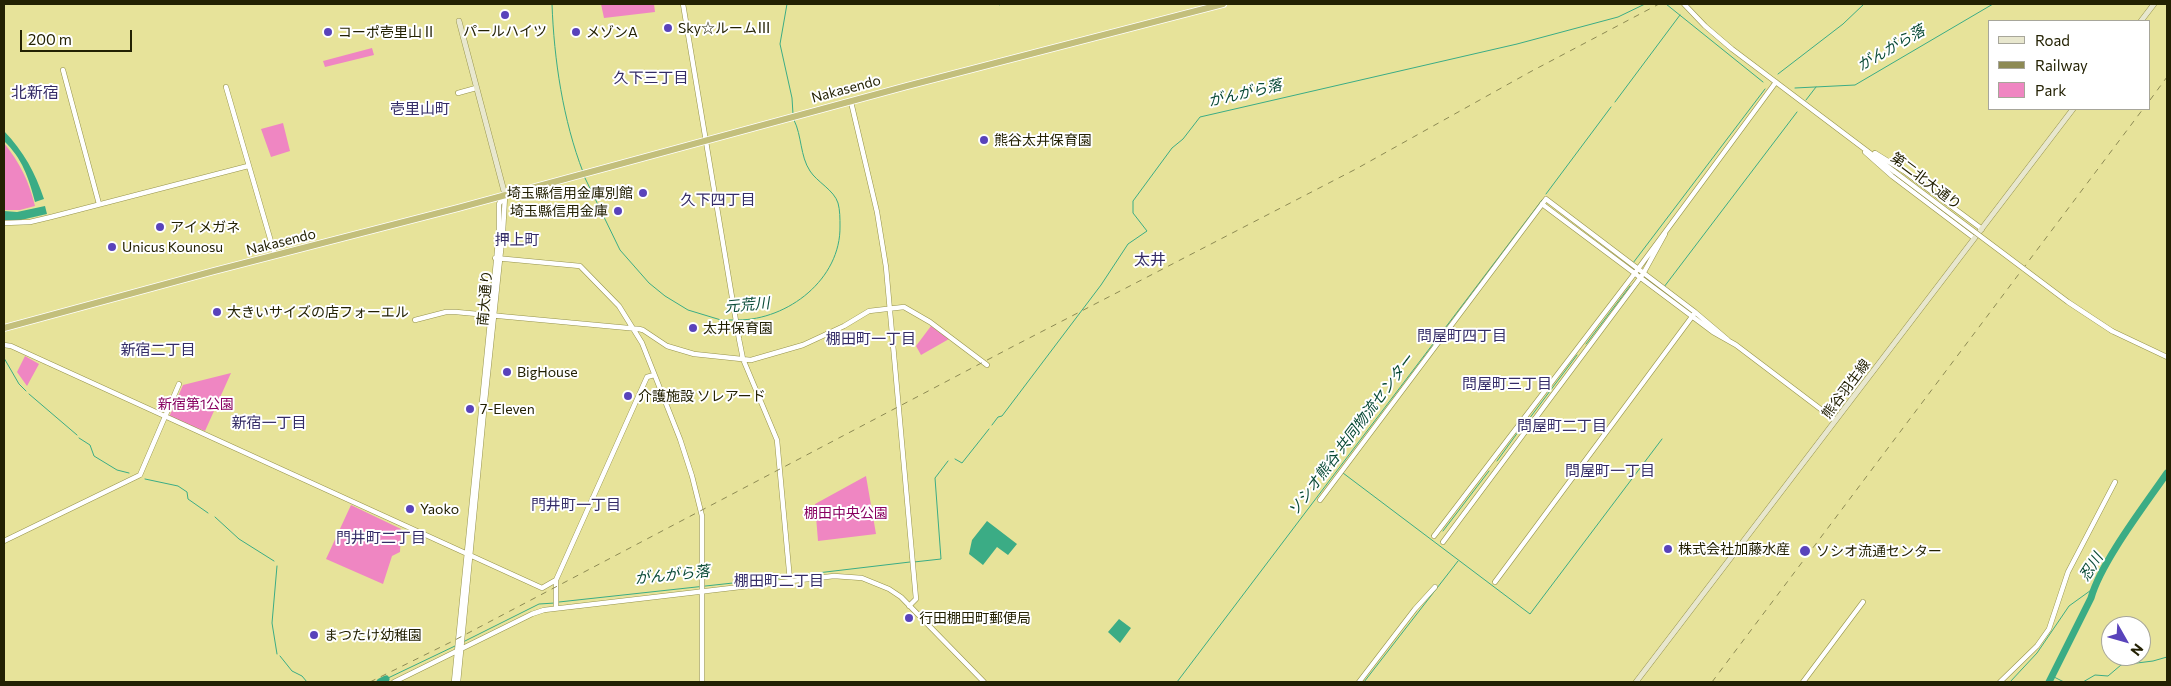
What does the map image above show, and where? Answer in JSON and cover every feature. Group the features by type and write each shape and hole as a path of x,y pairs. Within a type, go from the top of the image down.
{"highway":[{"name":"Nakasendo","path":"4,328 706,140 1224,4"},
{"name":"Nakasendo","path":"4,324 274,252 457,205 476,202"}],"main road":[{"path":"2142,20 2154,4"},
{"path":"459,21 504,195"},
{"name":"熊谷羽生線","path":"1636,682 2072,110"}],"street":[{"path":"683,4 743,359 777,440 790,581"},
{"name":"第二北大通り","path":"1684,4 1713,34 2068,302 2112,331 2167,357"},
{"path":"63,70 99,204"},
{"path":"1434,536 1636,271 1776,82"},
{"path":"226,87 274,252"},
{"path":"458,93 476,88"},
{"path":"851,102 878,216 890,309 916,600 908,604"},
{"path":"1833,124 1892,176 1974,238"},
{"path":"1853,139 1897,166 1982,229"},
{"path":"4,224 30,222 248,166"},
{"name":"南大通り","path":"454,682 485,401 504,195"},
{"path":"1320,500 1546,199 1642,276 1694,314 1713,332 1728,340 1835,420"},
{"path":"1542,204 1636,271"},
{"path":"1443,542 1642,276 1672,222"},
{"path":"497,258 580,266 619,306 635,329 680,439 699,501 703,525 702,682"},
{"path":"415,320 446,312 635,329 643,330 667,346 694,354 755,359 802,345 844,326 869,311 907,308 930,322 987,365"},
{"path":"1495,582 1694,314"},
{"path":"4,346 11,346 165,418 292,473 542,588 556,580"},
{"path":"556,608 556,580 647,377 654,374"},
{"path":"4,541 140,475 179,384"},
{"path":"2000,682 2037,646 2049,630 2068,572 2115,482"},
{"path":"394,682 459,646 532,614 556,608 834,576 862,578 889,589 908,604 984,682"},
{"path":"1360,682 1415,609 1435,587"},
{"path":"1804,682 1863,602"},
{"name":"南大通り","path":"458,682 459,646"}],"green space":[{"path":"601,4 654,4 655,12 604,18"},
{"path":"372,48 374,55 325,67 323,61"},
{"path":"283,123 290,151 271,157 261,129"},
{"path":"4,143 23,173 35,206 20,210 4,210"},
{"path":"931,326 949,339 921,355 916,346"},
{"path":"25,356 39,364 27,386 17,372"},
{"name":"新宿第1公園","path":"231,373 205,431 169,417 183,385"},
{"name":"棚田中央公園","path":"866,476 876,534 818,541 815,504"},
{"path":"351,505 401,529 400,552 392,556 383,584 326,559"}],"shaded area":[{"path":"4,131 28,163 44,199 35,202 24,169 16,154 4,141"},
{"path":"45,206 47,214 21,220 4,220 4,211 17,212"},
{"path":"987,521 1017,544 1008,555 997,547 983,565 969,554 972,540"},
{"path":"1119,619 1131,628 1120,643 1108,632"}],"waterway":[{"name":"元荒川","path":"552,4 557,68 561,90 570,132 583,172"},
{"name":"元荒川","path":"787,4 780,44 792,98 793,114"},
{"name":"がんがら落","path":"992,425 998,417 1002,416 1101,285 1128,244 1147,231 1133,213 1133,201 1172,148 1183,139 1200,117 1517,44 1618,17 1645,4"},
{"name":"がんがら落","path":"1666,4 1763,82"},
{"path":"1778,74 1843,24 1864,4"},
{"name":"がんがら落","path":"1795,88 1855,85 1993,4"},
{"path":"1615,102 1680,15"},
{"path":"1806,100 1816,87"},
{"path":"1633,263 1765,89"},
{"path":"1546,194 1611,107"},
{"path":"1664,287 1797,112"},
{"name":"元荒川","path":"738,320 757,318 775,313 793,304 808,293 832,263 838,245 840,226 838,203 833,194 810,171 794,120"},
{"name":"元荒川","path":"584,176 620,250 649,283 665,296 688,310 721,320 734,320"},
{"name":"ソシオ熊谷 共同物流センター","path":"1177,682 1542,200"},
{"path":"1586,344 1630,286"},
{"path":"1529,419 1577,355"},
{"path":"4,358 19,384 26,391"},
{"path":"29,394 77,435"},
{"path":"1497,461 1521,428"},
{"name":"がんがら落","path":"955,459 962,463 989,429"},
{"path":"79,438 90,445 94,456 117,470 129,473"},
{"path":"1343,473 1530,614 1662,439"},
{"name":"がんがら落","path":"914,562 941,559 935,478 948,461"},
{"path":"1443,531 1489,471"},
{"name":"忍川","path":"2049,682 2104,568 2124,534 2167,473"},
{"path":"145,479 178,486 187,492 188,499 208,513"},
{"path":"215,517 239,539 274,561"},
{"path":"1364,682 1458,561"},
{"name":"がんがら落","path":"792,576 910,562"},
{"path":"277,566 272,623 277,654"},
{"name":"がんがら落","path":"559,602 788,577"},
{"path":"2010,682 2037,653 2069,606 2094,588"},
{"name":"がんがら落","path":"463,642 539,604 555,603"},
{"name":"がんがら落","path":"386,679 455,646"},
{"path":"280,656 292,671 302,676 307,682"},
{"path":"2083,682 2095,675 2108,676 2121,665 2153,661 2167,657"},
{"path":"2052,676 2064,682"},
{"name":"がんがら落","path":"380,682 386,679"}],"railway":[{"path":"370,682 453,641 1010,348 1356,169 1530,72 1659,4"},
{"path":"2151,99 2167,77"},
{"path":"1712,682 2142,110"}],"place":[{"name":"パールハイツ","path":"505,15"},
{"name":"Sky☆ルームⅢ","path":"668,28"},
{"name":"コーポ壱里山Ⅱ","path":"328,32"},
{"name":"メゾンA","path":"576,32"},
{"name":"熊谷太井保育園","path":"984,140"},
{"name":"埼玉縣信用金庫別館","path":"643,193"},
{"name":"埼玉縣信用金庫","path":"618,211"},
{"name":"アイメガネ","path":"160,227"},
{"name":"Unicus Kounosu","path":"112,247"},
{"name":"大きいサイズの店フォーエル","path":"217,312"},
{"name":"太井保育園","path":"693,328"},
{"name":"BigHouse","path":"507,372"},
{"name":"介護施設 ソレアード","path":"628,396"},
{"name":"7-Eleven","path":"470,409"},
{"name":"Yaoko","path":"410,509"},
{"name":"株式会社加藤水産","path":"1668,549"},
{"name":"ソシオ流通センター","path":"1805,551"},
{"name":"行田棚田町郵便局","path":"909,618"},
{"name":"まつたけ幼稚園","path":"314,635"}],"district":[{"name":"久下三丁目","path":"651,78"},
{"name":"北新宿","path":"35,93"},
{"name":"壱里山町","path":"420,109"},
{"name":"久下四丁目","path":"718,200"},
{"name":"押上町","path":"517,240"},
{"name":"太井","path":"1150,260"},
{"name":"問屋町四丁目","path":"1462,336"},
{"name":"棚田町一丁目","path":"871,339"},
{"name":"新宿二丁目","path":"158,350"},
{"name":"問屋町三丁目","path":"1507,384"},
{"name":"新宿一丁目","path":"269,423"},
{"name":"問屋町二丁目","path":"1562,426"},
{"name":"問屋町一丁目","path":"1610,471"},
{"name":"門井町一丁目","path":"576,505"},
{"name":"門井町二丁目","path":"381,538"},
{"name":"棚田町二丁目","path":"779,581"}]}
